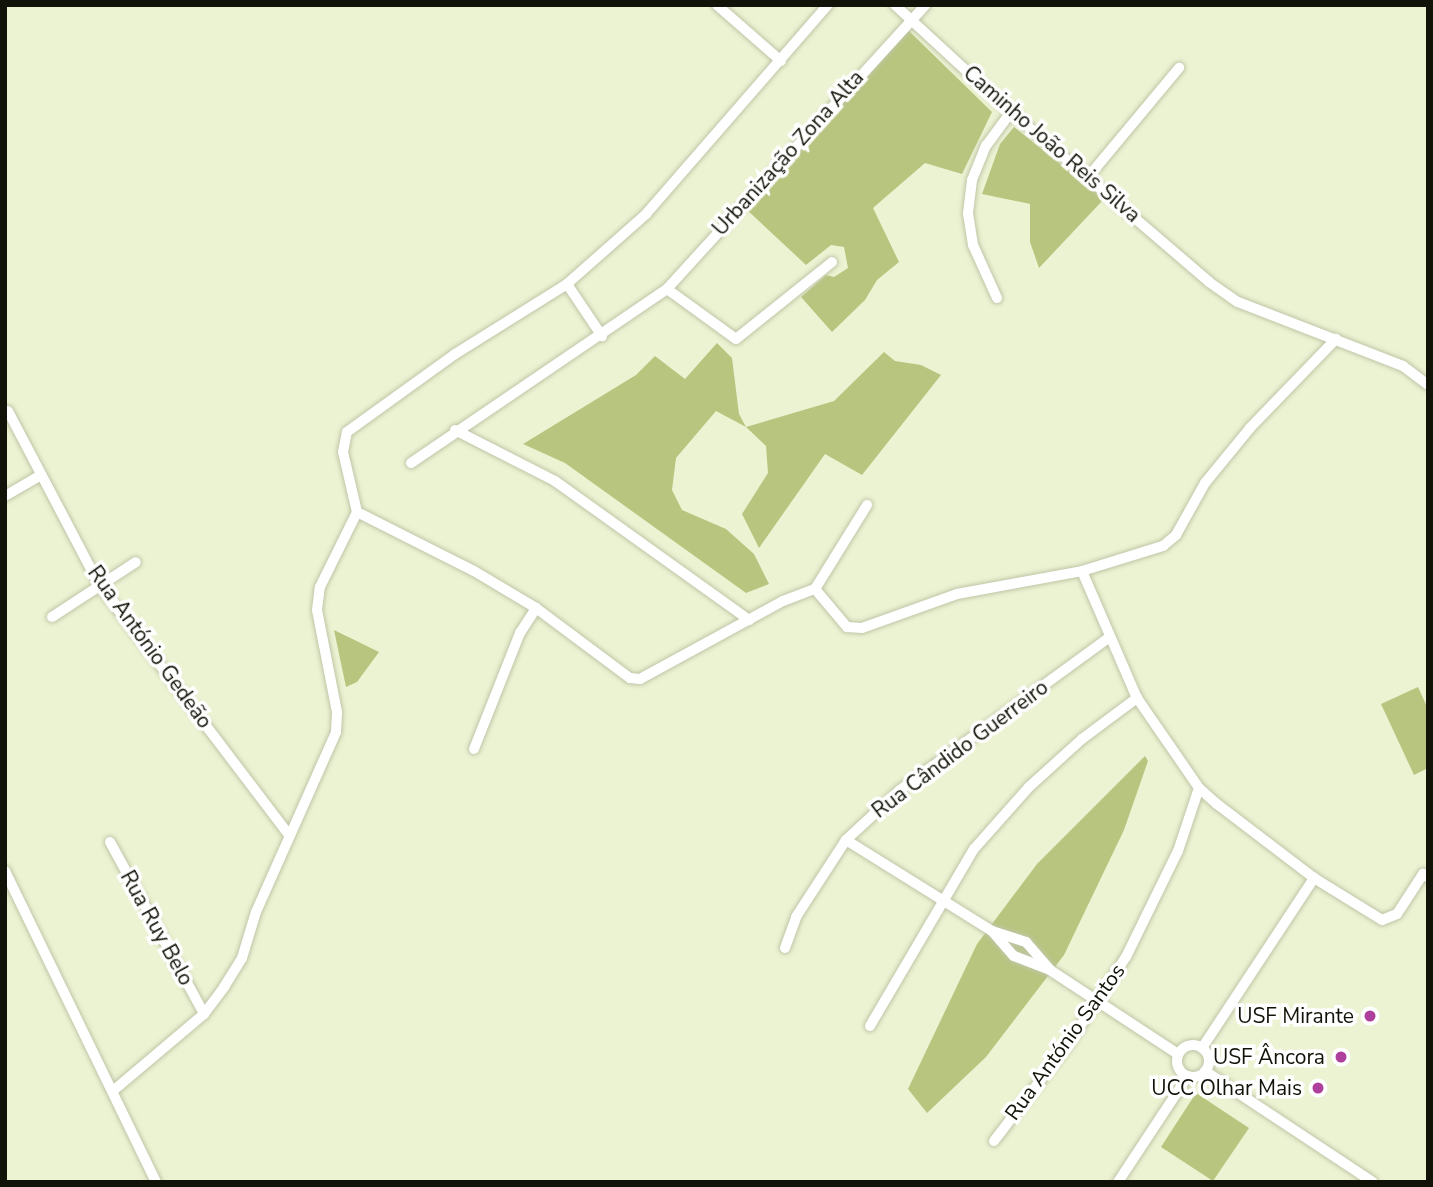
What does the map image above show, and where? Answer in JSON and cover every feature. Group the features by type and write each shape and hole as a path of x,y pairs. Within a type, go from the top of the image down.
{"street":[{"path":"717,5 781,61"},
{"path":"114,1090 204,1014 242,958 289,835 336,732 337,712 317,610 320,587 357,512 343,452 347,432 444,362 567,284 646,214 828,5"},
{"name":"Caminho João Reis Silva","path":"895,5 1011,112 1089,176 1209,282 1238,302 1403,366 1428,385"},
{"name":"Urbanização Zona Alta","path":"411,463 455,430 602,336 667,289 909,18 925,5"},
{"path":"1089,176 1179,68"},
{"path":"997,298 973,245 968,213 977,169 992,136 1011,112"},
{"path":"667,289 736,339 832,262"},
{"path":"567,284 602,336"},
{"path":"815,589 847,627 862,628 957,594 1082,571 1149,551 1176,535 1205,483 1250,428 1336,339"},
{"name":"Rua António Gedeão","path":"8,411 100,586 289,835"},
{"path":"455,430 555,481 750,620"},
{"path":"5,496 41,475"},
{"path":"357,512 474,571 536,608 620,674 639,679 815,589 867,505"},
{"path":"52,617 136,562"},
{"path":"1082,571 1137,698 1199,788 1250,832 1314,878 1382,920 1396,914 1423,874 1428,877"},
{"path":"474,749 520,633 536,608"},
{"name":"Rua Cândido Guerreiro","path":"785,947 796,917 846,840 900,790 1110,637"},
{"path":"870,1026 942,898 974,849 1029,787 1082,738 1137,698"},
{"name":"Rua António Santos","path":"994,1141 1098,1002 1154,902 1199,788"},
{"path":"846,840 992,931 1014,956 1050,970 1178,1054"},
{"name":"Rua Ruy Belo","path":"110,842 204,1014"},
{"path":"5,871 114,1090 156,1182"},
{"path":"1202,1048 1314,878"},
{"path":"992,931 1026,942 1050,970"},
{"path":"1188,1076 1179,1070 1178,1054 1186,1046 1202,1048 1208,1057 1205,1071"},
{"path":"1118,1182 1188,1076 1205,1071 1373,1182"}],"green space":[{"path":"908,30 992,112 962,174 925,163 873,208 899,262 877,280 865,300 832,332 801,297 826,275 834,277 848,268 844,247 831,245 806,265 745,208"},
{"path":"1014,127 1104,199 1039,268 1030,242 1030,204 982,194 1000,144"},
{"path":"717,343 732,358 739,414 746,427 716,411 676,458 672,490 682,510 726,529 754,554 769,584 746,593 565,463 523,444 636,375 655,356 685,379"},
{"path":"884,352 895,361 921,365 941,375 862,475 825,454 759,548 742,514 768,473 766,446 746,427 834,401"},
{"path":"334,630 379,652 357,682 346,687"},
{"path":"1418,687 1428,709 1428,768 1414,775 1381,704"},
{"path":"1145,756 1148,761 1124,830 1064,955 986,1057 927,1113 908,1089 977,944 1037,864"},
{"path":"1196,1093 1249,1128 1213,1181 1161,1147"}],"place":[{"name":"USF Mirante","path":"1370,1016"},
{"name":"USF Âncora","path":"1341,1057"},
{"name":"UCC Olhar Mais","path":"1318,1088"}]}
